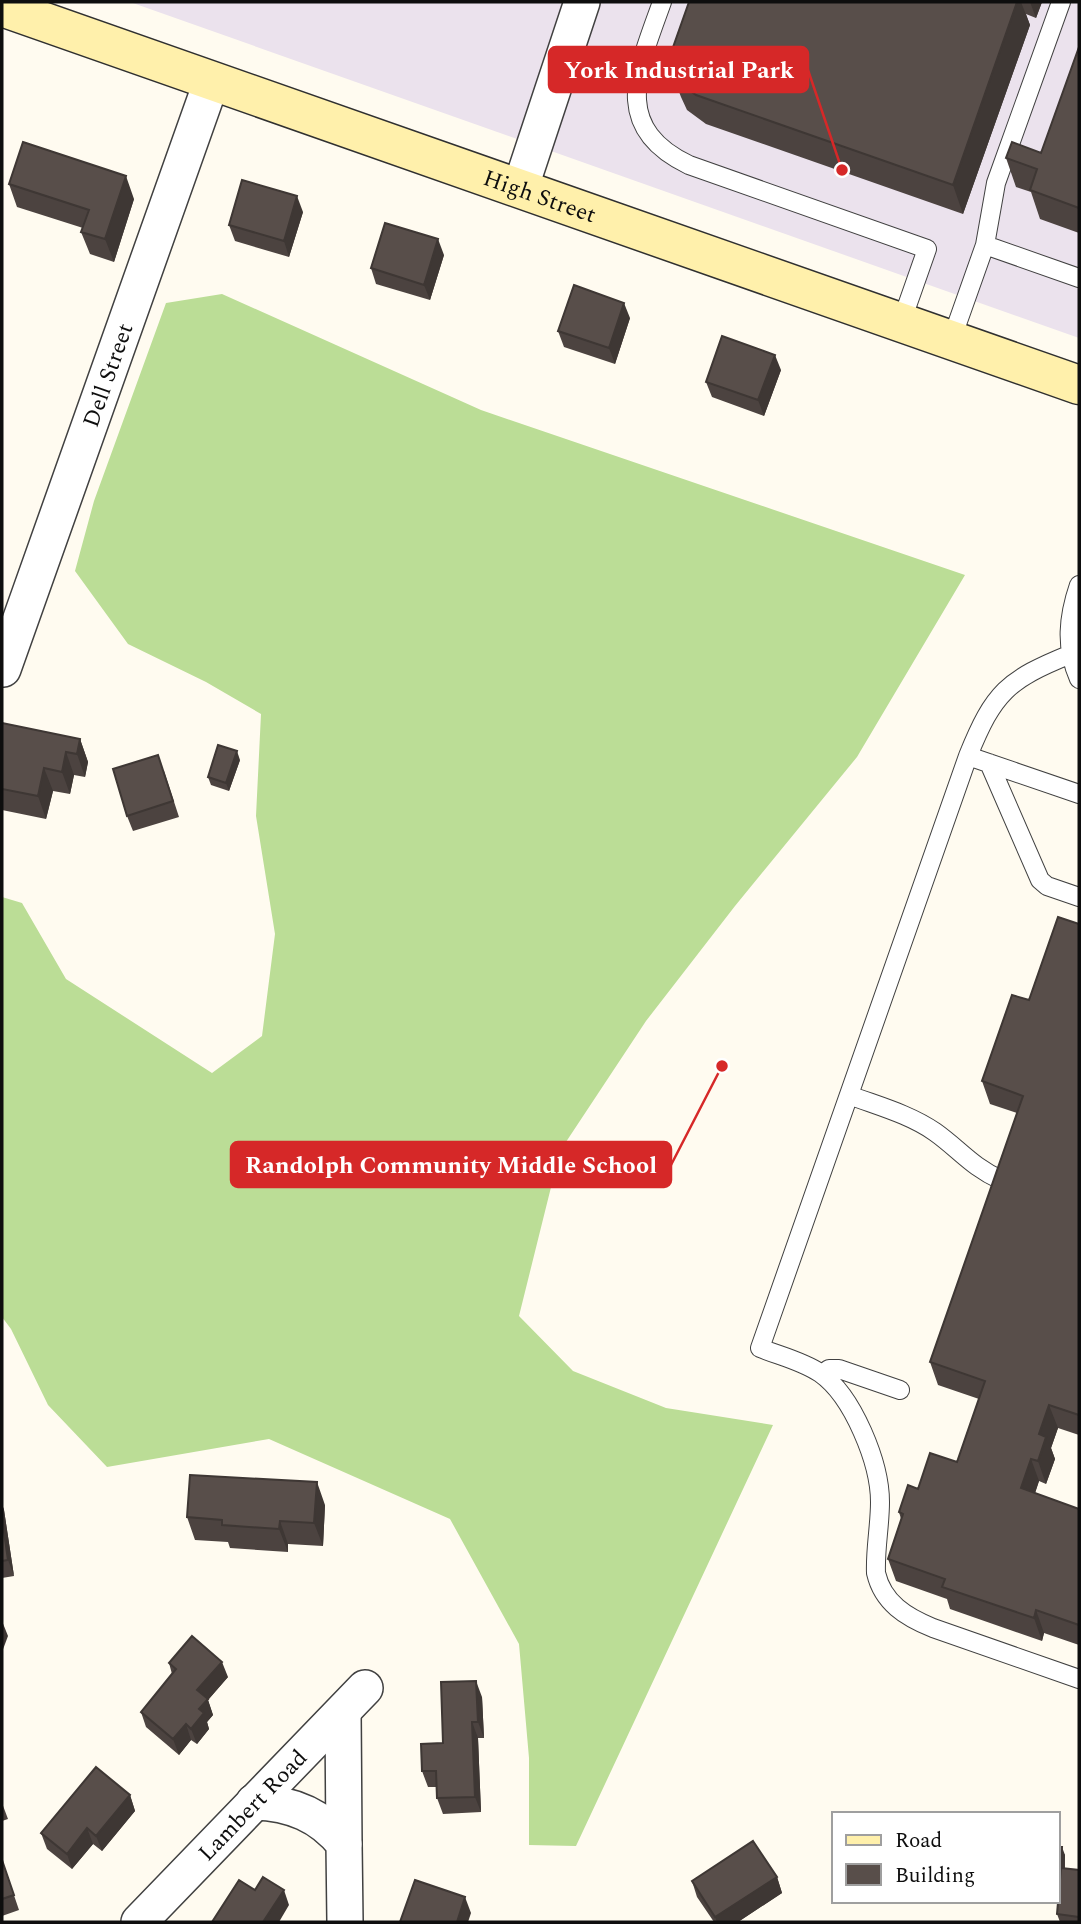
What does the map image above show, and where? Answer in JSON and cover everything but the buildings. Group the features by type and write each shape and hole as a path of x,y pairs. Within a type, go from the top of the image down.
{"main road":[{"name":"High Street","path":"2,7 1079,385"}],"street":[{"path":"520,189 582,2"},
{"name":"Dell Street","path":"4,669 212,80"},
{"name":"Lambert Road","path":"139,1922 354,1700 344,1844"},
{"path":"254,1802 278,1804 311,1814 330,1828 344,1844 345,1922"}],"lane":[{"path":"662,2 636,82 636,107 651,139 668,154 689,165 927,249 901,323"},
{"path":"951,341 985,245 996,183 1061,2"},
{"path":"985,245 1079,278"},
{"path":"1079,585 1069,625 1071,654 1079,679"},
{"path":"1071,654 1039,667 1008,686 990,710 968,756 760,1349 802,1363 822,1374 840,1394 871,1453 880,1504 876,1573 885,1596 904,1614 933,1628 1079,1679"},
{"path":"968,756 1079,794"},
{"path":"989,763 1040,880 1047,886 1079,897"},
{"path":"849,1095 920,1123 936,1132 971,1164 1001,1180"},
{"path":"822,1374 829,1369 844,1370 900,1390"}],"shaded area":[{"path":"130,2 1079,2 1079,338"}],"green space":[{"path":"222,294 481,410 965,575 857,757 735,906 646,1021 560,1151 519,1316 573,1371 666,1408 773,1425 576,1846 529,1845 529,1758 519,1644 450,1519 269,1439 107,1467 48,1405 11,1329 2,1317 2,897 22,903 66,979 212,1073 262,1036 275,934 256,816 261,714 206,682 128,644 75,571 94,501 166,303"}],"place":[{"name":"York Industrial Park","path":"842,170"},
{"name":"Randolph Community Middle School","path":"722,1066"}]}
